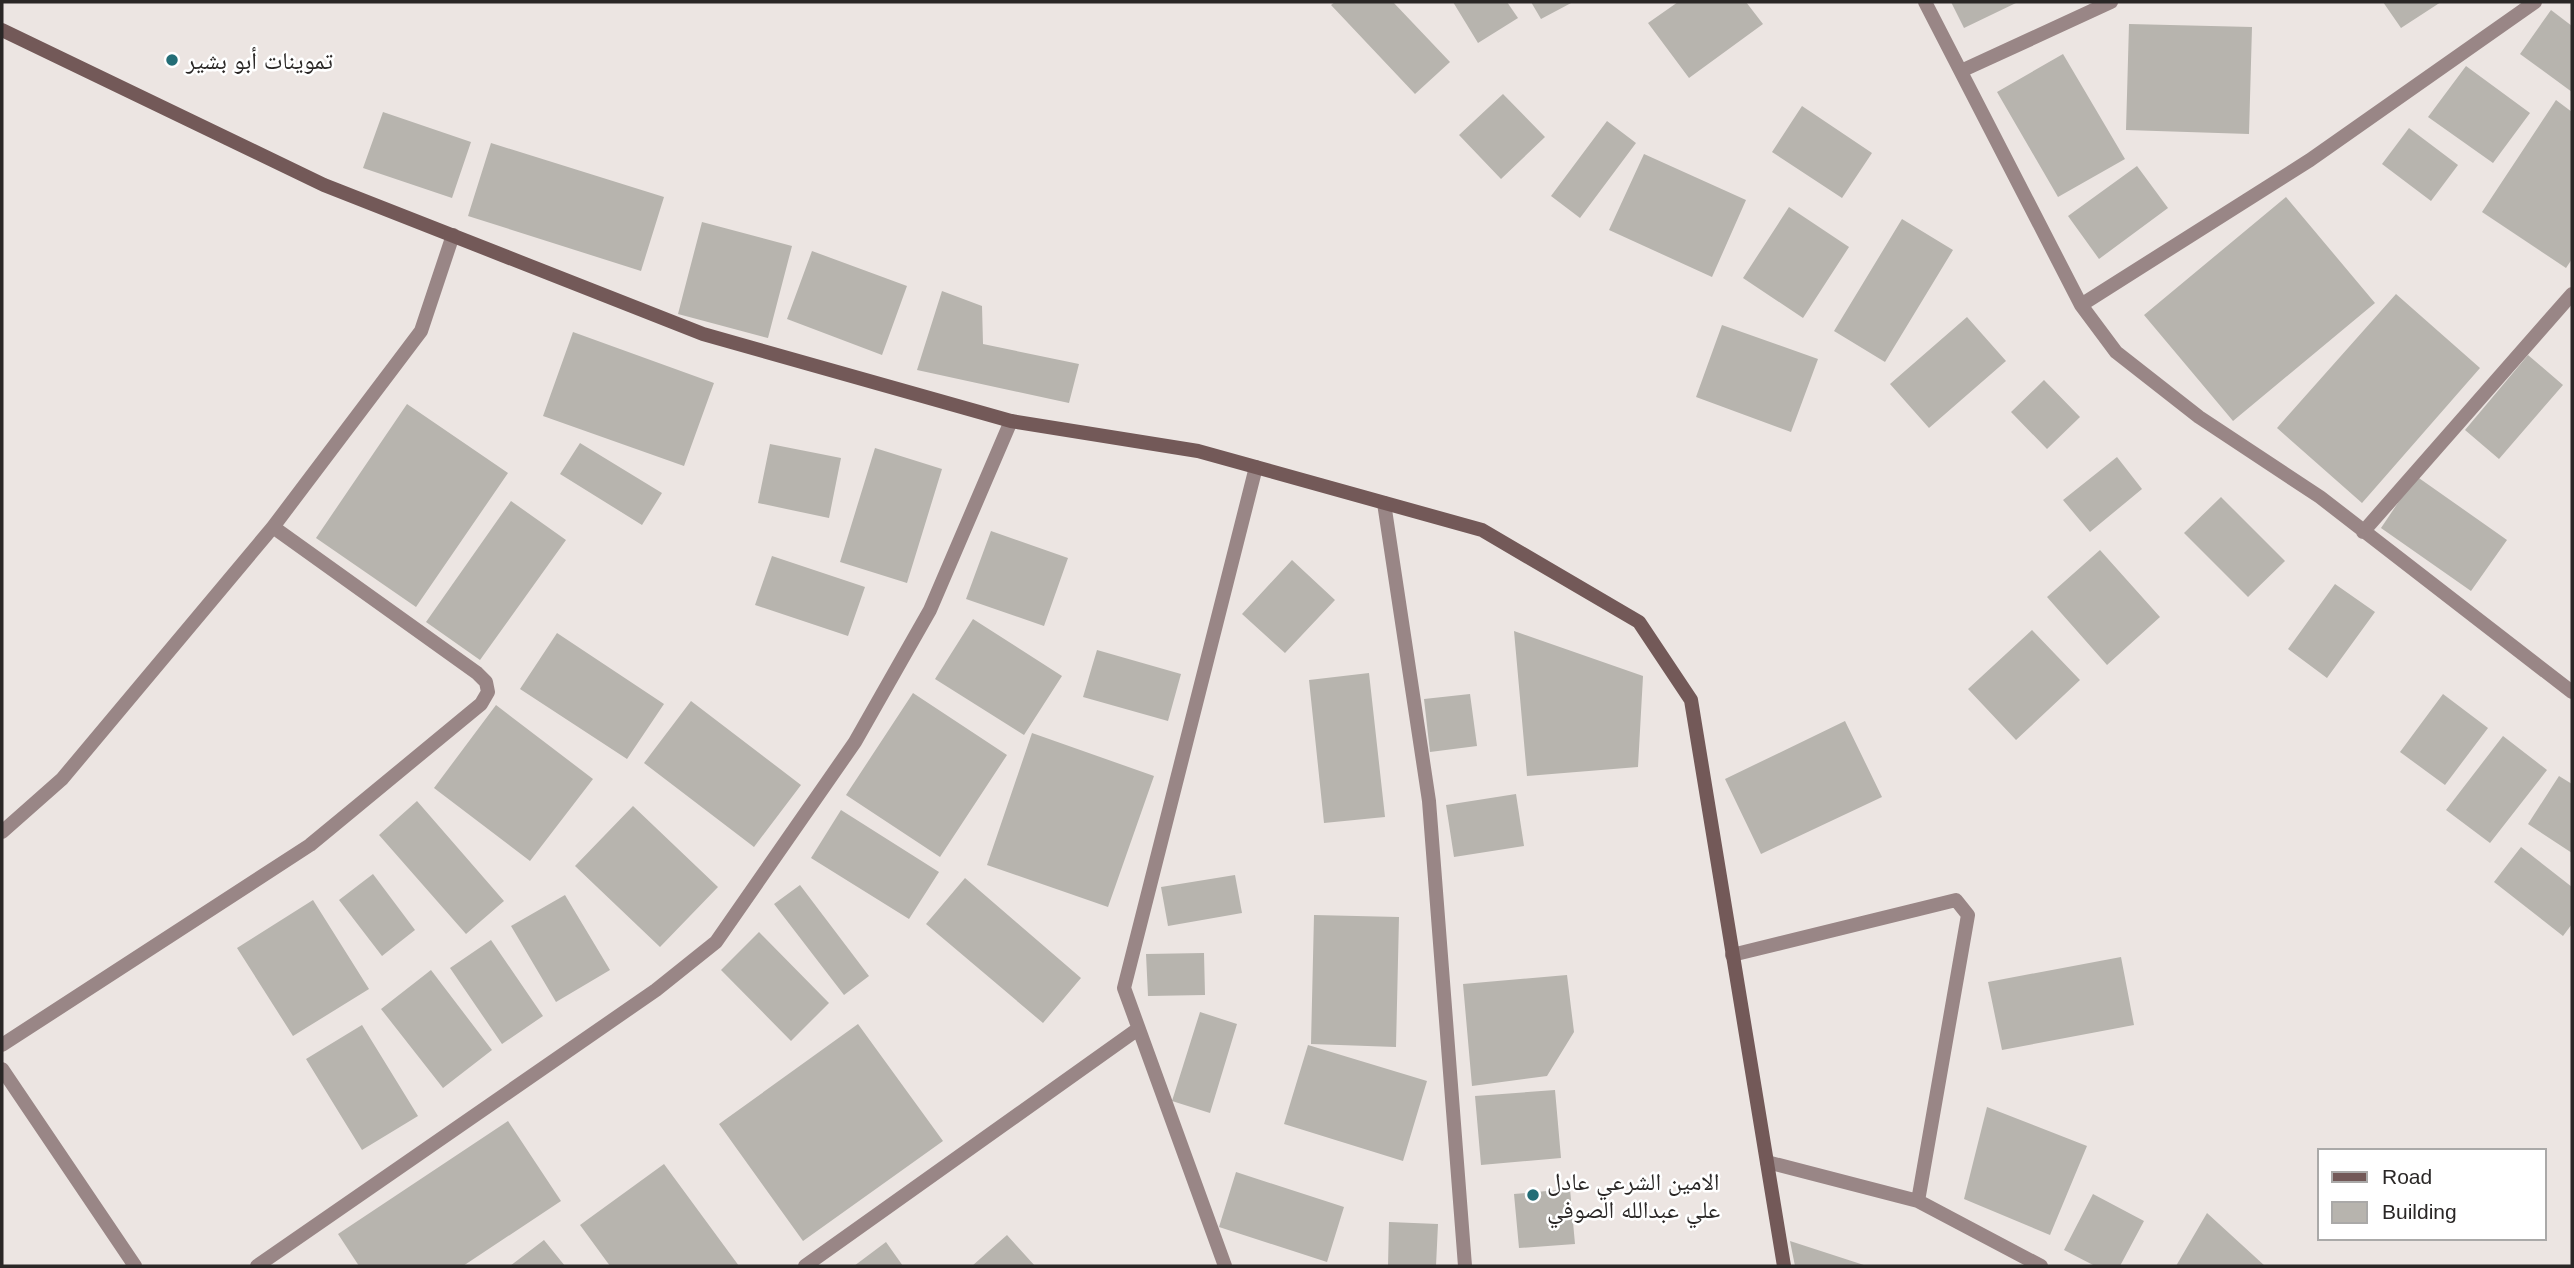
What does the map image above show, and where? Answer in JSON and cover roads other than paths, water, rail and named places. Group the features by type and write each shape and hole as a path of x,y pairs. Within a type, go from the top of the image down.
{"street":[{"path":"1925,2 2081,305 2116,352 2199,417 2320,497 2363,533 2572,692"},
{"path":"1961,71 2111,2"},
{"path":"2081,305 2309,160 2535,2"},
{"path":"2,30 324,185 703,334 1011,421 1198,451 1482,530 1639,622 1691,700 1784,1266"},
{"path":"2,832 62,779 273,527 421,331 453,235"},
{"path":"2363,533 2572,294"},
{"path":"257,1266 656,990 716,942 855,742 923,622 1011,421"},
{"path":"1225,1266 1124,988 1256,467"},
{"path":"1384,503 1429,801 1465,1266"},
{"path":"2,1045 310,845 481,704 488,692 486,682 477,673 273,527"},
{"path":"1732,954 1956,900 1964,906 1968,915 1918,1201"},
{"path":"805,1266 1138,1029"},
{"path":"2,1069 135,1266"},
{"path":"1767,1161 1918,1201 2041,1266"}],"place":[{"name":"تموينات أبو بشير","path":"172,60"},
{"name":"الامين الشرعي عادل علي عبدالله الصوفي","path":"1533,1195"}]}
